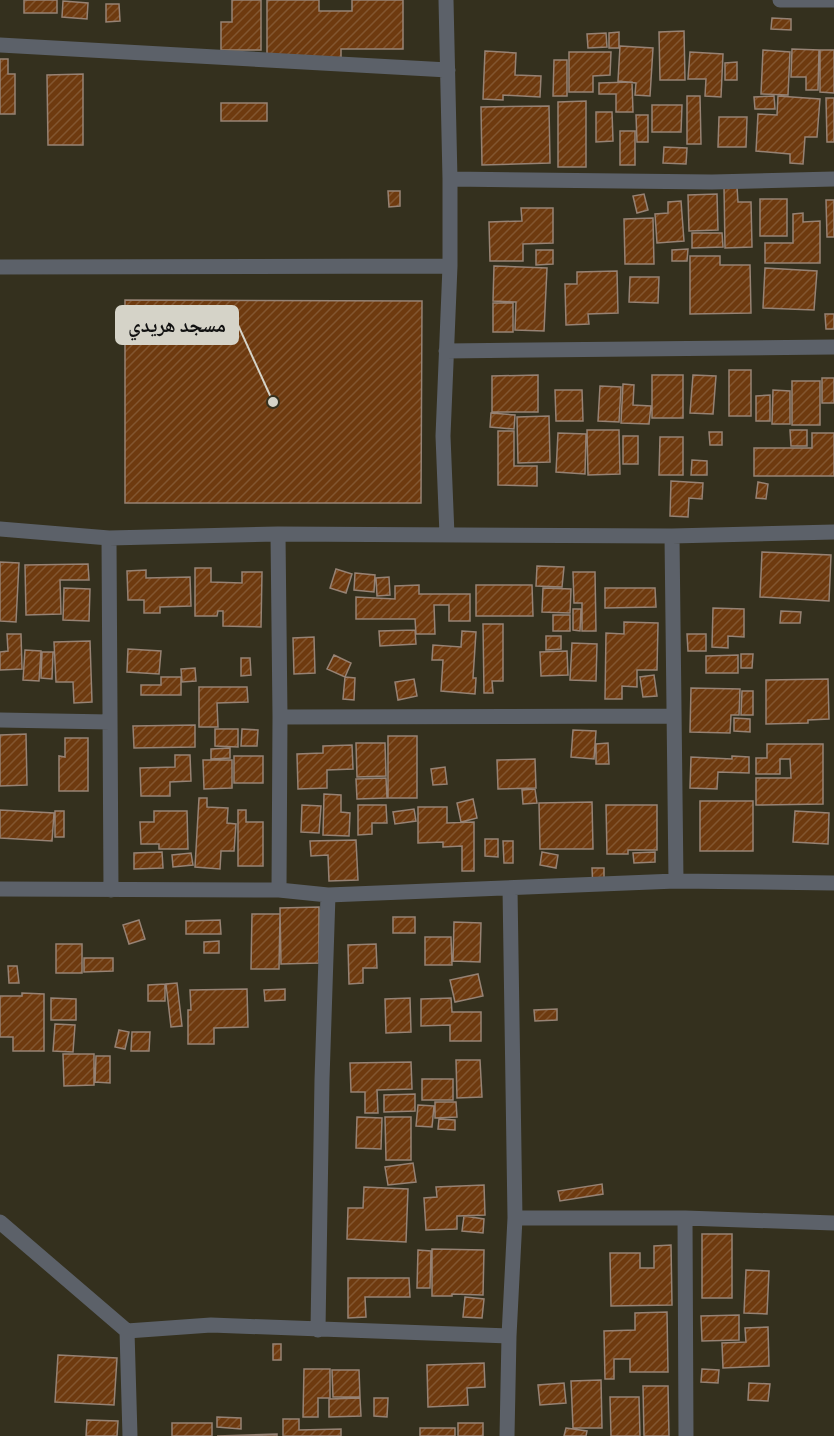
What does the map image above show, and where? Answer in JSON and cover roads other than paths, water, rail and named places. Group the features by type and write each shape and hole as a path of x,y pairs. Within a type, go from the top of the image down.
{"street":[{"path":"446,0 450,266 443,436 447,535"},
{"path":"780,0 834,0"},
{"path":"0,45 448,70"},
{"path":"450,180 712,182 834,179"},
{"path":"0,267 450,266"},
{"path":"446,351 834,347"},
{"path":"0,529 109,538 278,534 672,536 834,532"},
{"path":"278,534 279,890"},
{"path":"672,536 676,881"},
{"path":"109,538 111,890"},
{"path":"280,717 673,716"},
{"path":"0,720 110,722"},
{"path":"0,888 279,890 328,895 676,881 834,883"},
{"path":"507,1436 515,1218 510,888"},
{"path":"318,1330 328,895"},
{"path":"515,1218 686,1218 834,1223"},
{"path":"686,1218 686,1436"},
{"path":"0,1222 127,1331 211,1325 509,1336"},
{"path":"127,1331 130,1436"}],"place":[{"name":"مسجد هريدي","path":"273,402"}]}
